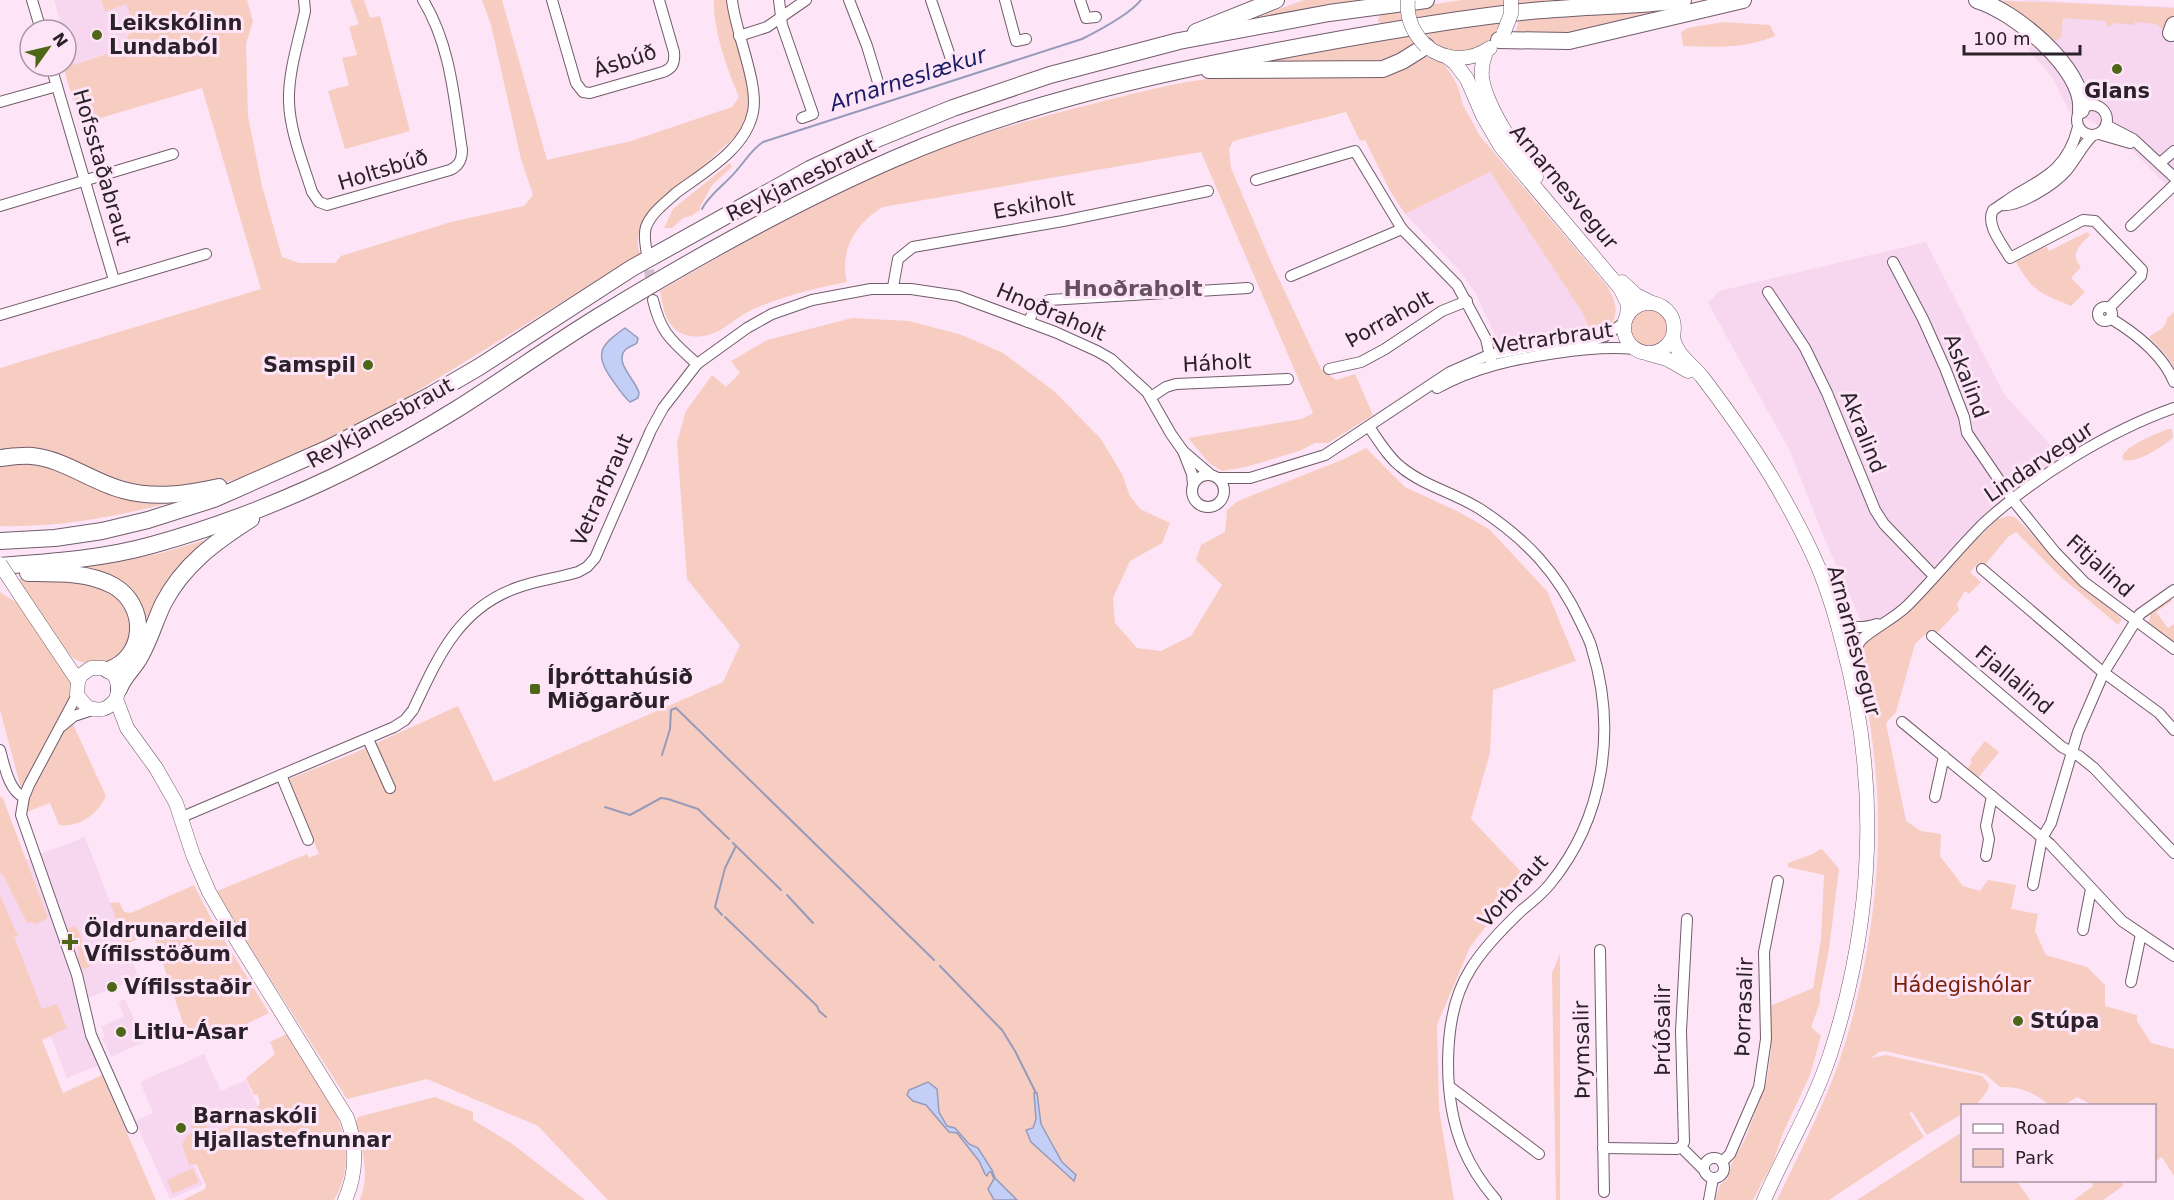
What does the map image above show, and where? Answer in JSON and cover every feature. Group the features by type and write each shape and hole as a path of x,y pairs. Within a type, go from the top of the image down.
{"highway":[{"path":"1179,41 1199,30 1276,0"},
{"name":"Reykjanesbraut","path":"0,541 55,538 102,531 148,520 214,499 329,448 431,395 479,367 632,268 810,169 862,145 1000,91 1061,72 1179,41 1329,13 1426,0"},
{"name":"Reykjanesbraut","path":"0,565 99,557 142,548 273,505 327,480 437,420 602,314 747,230 810,197 899,156 976,127 1084,95 1181,70 1405,26 1517,12 1683,0"},
{"path":"1497,41 1569,41 1743,0"},
{"path":"1977,0 2007,13 2047,46 2068,73 2081,103 2079,119"},
{"path":"1181,70 1321,68 1371,70 1393,65 1426,46"},
{"path":"0,458 32,456 51,460 114,488 153,495 182,495 258,479"},
{"path":"118,694 122,680 141,657 164,602 185,571 221,538 273,505"},
{"path":"0,571 91,577 120,590 129,598 135,611 138,638 123,664 108,670"}],"main road":[{"path":"1408,0 1412,27 1426,46"},
{"name":"Arnarnesvegur","path":"1511,0 1511,14 1482,68 1484,84 1511,140 1574,227 1628,289 1652,303"},
{"name":"Arnarnesvegur","path":"1446,56 1467,58 1497,41"},
{"name":"Arnarnesvegur","path":"1426,46 1446,56 1461,70 1501,147 1620,288 1628,304 1626,319"},
{"path":"1652,303 1661,306 1670,315 1674,328 1673,338 1663,350 1649,354 1635,349 1626,339 1626,319 1638,306 1652,303"},
{"name":"Arnarnesvegur","path":"1673,338 1678,352 1703,378 1750,441 1789,507 1821,572 1851,677 1860,722 1866,772 1868,854 1861,918 1845,1005 1829,1057 1807,1113 1764,1200"},
{"name":"Arnarnesvegur","path":"1649,354 1677,363 1709,388"},
{"name":"Arnarnesvegur","path":"1803,538 1829,614 1846,679 1855,724 1867,827"},
{"path":"0,565 63,657 82,676"},
{"path":"127,728 82,704 77,695 82,676 97,667 108,670 116,678 127,728 156,768 182,817 193,855 209,892 346,1118 353,1137 355,1158 353,1176 345,1200"},
{"path":"96,710 112,705 118,694"}],"street":[{"path":"32,0 37,18"},
{"name":"Holtsbúð","path":"304,0 305,11 289,93 290,112 312,192 319,202 327,206 450,170 462,159 445,49 439,29 423,0"},
{"name":"Ásbúð","path":"552,0 576,83 580,90 586,93 663,72 672,66 675,61 674,52 659,0"},
{"path":"647,255 646,229 655,213 736,145 751,122 754,92 732,0"},
{"path":"779,0 780,19 813,114 802,118"},
{"path":"739,36 762,29 806,0"},
{"path":"849,0 867,46 880,89 870,92"},
{"path":"931,0 952,62 957,61"},
{"path":"1005,0 1017,41 1026,39"},
{"path":"1080,0 1086,19"},
{"name":"Hofsstaðabraut","path":"55,78 114,280"},
{"path":"0,102 57,86"},
{"path":"2106,125 2105,114 2100,107 2088,106 2079,119 2076,138 2062,163 2040,181 1991,213 1992,227 2010,258 2083,220 2090,219 2098,223 2142,272 2110,313 2161,359 2174,382"},
{"path":"2079,119 2084,133 2140,145"},
{"path":"2001,205 2010,206 2021,202 2053,183 2067,170 2081,148 2106,125"},
{"path":"2106,125 2140,145 2174,177"},
{"name":"Þorraholt","path":"1256,180 1355,151 1402,229 1448,273 1467,301 1486,339 1491,360"},
{"path":"2160,163 2174,151"},
{"path":"0,206 173,154"},
{"path":"2131,226 2174,185"},
{"name":"Eskiholt","path":"893,287 898,259 913,247 1063,221 1208,190"},
{"path":"1291,276 1402,229"},
{"path":"0,315 206,254"},
{"name":"Askalind","path":"1893,262 1923,319 1964,417 1967,433 2012,499"},
{"name":"Hnoðraholt","path":"697,364 747,328 786,308 812,300 853,291 893,287 958,296 1079,342 1104,355 1138,382 1151,397 1183,451 1192,474 1193,485"},
{"path":"1028,322 1036,307 1049,300 1248,288"},
{"name":"Akralind","path":"1768,292 1796,333 1827,393 1875,510 1884,524 1934,576"},
{"path":"653,300 664,331 697,364"},
{"name":"Þorraholt","path":"1329,369 1361,362 1442,311 1467,301"},
{"name":"Vetrarbraut","path":"1251,478 1198,478 1193,485 1193,498 1202,506 1209,508 1216,505 1224,495 1251,478 1325,455 1450,372 1530,347 1596,339 1605,336 1626,319"},
{"name":"Vetrarbraut","path":"1491,360 1585,349 1635,349"},
{"name":"Vetrarbraut","path":"182,817 400,724 408,717 448,640 481,606 510,590 578,572 591,563 598,553 651,430 663,408 697,364"},
{"name":"Háholt","path":"1151,397 1166,387 1176,384 1288,379"},
{"name":"Lindarvegur","path":"1860,722 1856,651 1864,637 1907,606 1982,526 2012,499 2103,441 2174,408"},
{"name":"Vorbraut","path":"1369,427 1401,468 1479,508 1515,534 1550,568 1571,600 1592,648 1603,699 1606,737 1603,767 1581,835 1567,861 1550,884 1501,931 1469,972 1456,1005 1451,1029 1449,1068 1456,1127 1464,1150 1483,1184 1496,1200"},
{"name":"Hnoðraholt","path":"1183,451 1214,477"},
{"path":"1214,477 1223,486 1224,495"},
{"name":"Fitjalind","path":"2012,499 2069,568 2099,595 2174,649"},
{"path":"1982,569 2104,672 2158,713 2174,730"},
{"name":"Fjallalind","path":"2033,885 2042,838 2051,824 2072,752 2104,672 2134,621 2144,610 2174,590"},
{"name":"Lindarvegur","path":"1835,616 1844,623 1860,628 1889,620"},
{"name":"Fjallalind","path":"1932,636 2062,747 2094,768 2174,854"},
{"path":"77,695 24,797 21,810 22,822 77,975 90,1035 132,1128"},
{"path":"59,728 74,716 96,710"},
{"path":"1902,722 2060,854 2122,921 2174,956"},
{"path":"368,739 390,788"},
{"path":"0,750 15,790 19,796 24,797"},
{"path":"1935,797 1944,756"},
{"path":"281,775 308,840"},
{"path":"1986,856 1989,839 1986,826 1992,796"},
{"name":"Þorrasalir","path":"1709,1200 1713,1178 1719,1177 1724,1172 1722,1162 1730,1154 1759,1088 1766,1039 1764,952 1778,881"},
{"path":"2083,930 2091,889"},
{"name":"Þrúðsalir","path":"1682,1144 1681,1031 1687,919"},
{"path":"2131,982 2140,934"},
{"name":"Þrymsalir","path":"1600,950 1604,1192"},
{"path":"1450,1087 1539,1154"},
{"path":"1603,1148 1677,1149 1682,1144 1705,1165 1707,1176 1713,1178"},
{"path":"1705,1165 1717,1158 1722,1162"}],"shaded area":[{"name":"Leikskólinn Lundaból","path":"54,0 101,0 105,11 126,4 134,26 120,49 78,63 78,18 59,18"},
{"path":"2026,0 2174,7 2174,193 2132,150 2092,121 2071,115 2052,77 2021,41"},
{"path":"1490,172 1582,312 1589,328 1583,336 1499,344 1475,292 1458,269 1405,214"},
{"path":"1926,242 2004,394 2056,451 2067,468 2028,493 1990,523 1869,639 1825,540 1790,451 1708,303 1719,291"},
{"name":"Öldrunardeild Vífilsstöðum","path":"85,837 139,978 78,1002 102,1064 67,1078 0,907 0,870"},
{"name":"Litlu-Ásar","path":"125,999 144,1042 111,1057 102,1038 105,1037 101,1027 124,1016 118,1002"},
{"name":"Barnaskóli Hjallastefnunnar","path":"204,1054 221,1091 246,1080 258,1107 253,1115 186,1145 203,1185 170,1199 135,1121 153,1113 140,1082"}],"green space":[{"path":"101,0 247,0 253,21 246,44 248,116 262,186 282,257 299,263 335,263 341,256 451,222 524,206 533,195 521,159 491,25 482,0 502,0 547,160 631,141 732,107 739,97 718,36 714,0 728,0 751,94 751,109 739,133 645,219 638,236 640,254 383,412 310,449 235,480 190,489 152,490 117,484 45,454 0,448 0,368 261,289 202,88 80,124 67,78 78,78 78,64 120,49 134,26 126,4 105,12"},
{"path":"350,0 364,0 370,18 380,16 410,131 345,149 328,91 349,85 342,58 357,55 349,27 359,24"},
{"path":"1304,0 1369,0 1218,27 1260,16"},
{"path":"1463,0 1603,0 1381,24 1378,21 1380,13 1385,11"},
{"path":"1990,0 2174,8 2174,20 2163,29 2156,24 2116,23 2107,27 2106,21 2063,18 2061,38 2052,42"},
{"path":"1720,1 1575,36 1516,32 1520,14"},
{"path":"1506,18 1491,44 1469,55 1436,47 1423,30"},
{"path":"1723,22 1770,25 1775,36 1741,45 1683,46 1681,32 1688,28"},
{"path":"1407,28 1417,43 1390,61 1228,65"},
{"path":"1420,57 1442,62 1451,74 1458,87 1463,105 1480,136 1607,286 1615,303 1614,320 1607,331 1583,336 1589,328 1582,312 1490,172 1405,214 1389,189 1365,140 1360,141 1346,112 1233,141 1229,149 1231,168 1271,262 1321,369 1336,380 1355,374 1373,415 1328,443 1315,443 1299,451 1246,467 1222,471 1209,463 1188,438 1302,419 1313,413 1201,152 883,207 865,221 852,238 845,259 847,282 802,292 769,303 749,311 715,333 707,335 691,336 677,331 671,326 666,315 660,291 821,202 929,152 1040,118 1177,84 1244,76 1379,77 1396,72"},
{"path":"730,163 732,167 712,185 700,210 683,218 672,228 664,228 673,209"},
{"path":"2087,232 2090,235 2076,254 2081,267 2071,278 2085,292 2071,306 2033,286 2016,262 2046,246 2049,251"},
{"path":"1649,308 1657,309 1663,314 1668,320 1668,336 1663,342 1657,347 1649,348 1641,347 1635,342 1630,336 1629,328 1630,320 1635,314 1641,309"},
{"path":"2174,312 2174,367 2149,337 2163,328 2167,318"},
{"path":"852,318 909,321 962,335 1003,353 1054,391 1101,439 1122,474 1130,496 1140,509 1170,523 1162,543 1130,561 1113,598 1115,623 1137,648 1161,651 1191,636 1222,585 1196,560 1201,545 1225,532 1227,510 1238,501 1366,448 1405,487 1489,529 1547,591 1576,661 1493,690 1490,753 1471,819 1525,876 1470,947 1437,1025 1439,1109 1454,1200 608,1200 538,1126 427,1079 347,1099 215,892 307,854 309,858 319,854 289,779 352,754 458,706 494,782 723,682 740,645 687,579 677,442 686,411 712,375 726,387 740,373 731,361 767,340"},
{"path":"2172,429 2173,438 2156,450 2136,459 2124,460 2122,457 2135,444"},
{"path":"21,460 174,502 88,520 44,525 0,526 0,461"},
{"name":"Hádegishólar","path":"2008,516 2015,517 2080,584 2122,619 2118,625 2061,577 2016,532 2008,537 1984,566 1979,562 1970,572 1981,582 1969,594 1965,591 1957,604 1959,610 1937,633 1931,629 1915,644 1896,712 1886,723 1906,821 1921,831 1941,834 1940,856 1963,886 1980,891 1988,880 2016,885 2011,909 2038,914 2035,931 2046,955 2087,967 2105,985 2105,1006 2137,1015 2137,1021 2151,1043 2174,1049 2174,1176 2162,1157 2156,1161 2156,1104 2091,1104 2077,1097 2064,1104 2050,1104 2025,1090 2000,1087 1985,1074 1885,1051 1871,1058 1886,1055 1982,1076 1989,1084 1988,1090 1977,1104 1961,1104 1961,1115 1927,1135 1912,1112 1909,1113 1924,1137 1829,1200 1777,1200 1818,1113 1849,1032 1863,973 1873,911 1878,851 1878,801 1860,655 1863,646 1998,519"},
{"path":"212,538 144,638 133,596 59,570 158,554"},
{"path":"17,579 90,583 112,594 123,605 129,617 131,630 129,642 123,652 111,660 94,663 76,660 54,634"},
{"path":"0,592 20,605 73,680 72,695 22,792 0,710"},
{"path":"2169,599 2172,601 2156,612 2168,628 2174,624 2174,644 2147,623 2150,619 2150,612"},
{"path":"71,720 106,796 98,809 81,822 59,825 50,803 24,813 27,799 58,733"},
{"path":"1985,741 1999,752 1978,778 1967,769 1972,762 1970,760"},
{"path":"2,796 48,918 36,924 27,923 2,873 0,874 0,797"},
{"path":"1820,849 1839,869 1820,1003 1811,1027 1821,1036 1810,1075 1783,1133 1773,1162 1753,1200 1715,1200 1720,1185 1727,1179 1732,1163 1746,1137 1767,1080 1771,1051 1770,1006 1813,988 1821,939 1824,875 1788,867 1788,863"},
{"path":"194,885 212,920 269,1013 215,1039 212,1028 188,1038 152,931 126,945 110,903 119,902 124,912 131,913"},
{"path":"0,896 18,936 14,937 42,1009 57,1004 67,1028 42,1040 63,1093 102,1075 156,1200 0,1200"},
{"path":"74,926 78,930 90,960 90,966 85,969 78,965 77,945 67,937 66,929"},
{"path":"1560,954 1560,1200 1556,1200 1552,973"},
{"path":"289,1033 326,1092 343,1134 346,1156 343,1178 334,1200 183,1200 205,1189 206,1185 196,1164 189,1165 182,1145 186,1136 192,1133 191,1126 199,1110 211,1134 252,1116 250,1111 258,1107 260,1102 246,1078 275,1054 270,1042"},
{"path":"435,1097 473,1112 473,1120 511,1143 585,1200 360,1200 365,1171 363,1152 355,1124 358,1117"},
{"path":"1961,1133 1961,1182 2018,1182 2030,1200 1857,1200"},
{"path":"193,1168 199,1182 173,1194 167,1180"},
{"path":"2091,1182 2122,1182 2123,1186 2103,1200 2074,1200 2093,1186"}],"water":[{"path":"625,328 638,338 637,343 625,350 622,355 624,366 639,393 638,398 630,402 605,369 601,355 606,344"},
{"path":"928,1082 937,1089 939,1112 947,1126 955,1128 969,1144 978,1148 995,1178 1017,1200 994,1200 988,1189 994,1179 991,1172 987,1176 985,1174 979,1161 957,1133 949,1132 926,1105 913,1101 907,1095 909,1090"},
{"path":"1034,1093 1037,1093 1041,1124 1062,1162 1076,1175 1074,1181 1031,1142 1026,1130 1033,1128 1036,1119"}],"waterway":[{"name":"Arnarneslækur","path":"702,209 709,198 763,142 1082,39 1122,17 1141,0"},
{"path":"662,755 670,729 671,710 676,708 934,960"},
{"path":"605,807 630,815 661,798 668,799 698,809 729,839"},
{"path":"733,843 781,890"},
{"path":"722,915 715,907 725,868 736,846"},
{"path":"787,895 813,923"},
{"path":"725,917 826,1017"},
{"path":"940,966 1002,1030 1036,1093"}],"tunnel":[{"path":"647,255 652,290"}],"place":[{"name":"Leikskólinn Lundaból","path":"97,35"},
{"name":"Glans","path":"2117,69"},
{"name":"Samspil","path":"368,365"},
{"name":"Íþróttahúsið Miðgarður","path":"535,689"},
{"name":"Öldrunardeild Vífilsstöðum","path":"70,942"},
{"name":"Vífilsstaðir","path":"112,987"},
{"name":"Stúpa","path":"2018,1021"},
{"name":"Litlu-Ásar","path":"121,1032"},
{"name":"Barnaskóli Hjallastefnunnar","path":"181,1128"}],"district":[{"name":"Hnoðraholt","path":"1133,288"}]}
